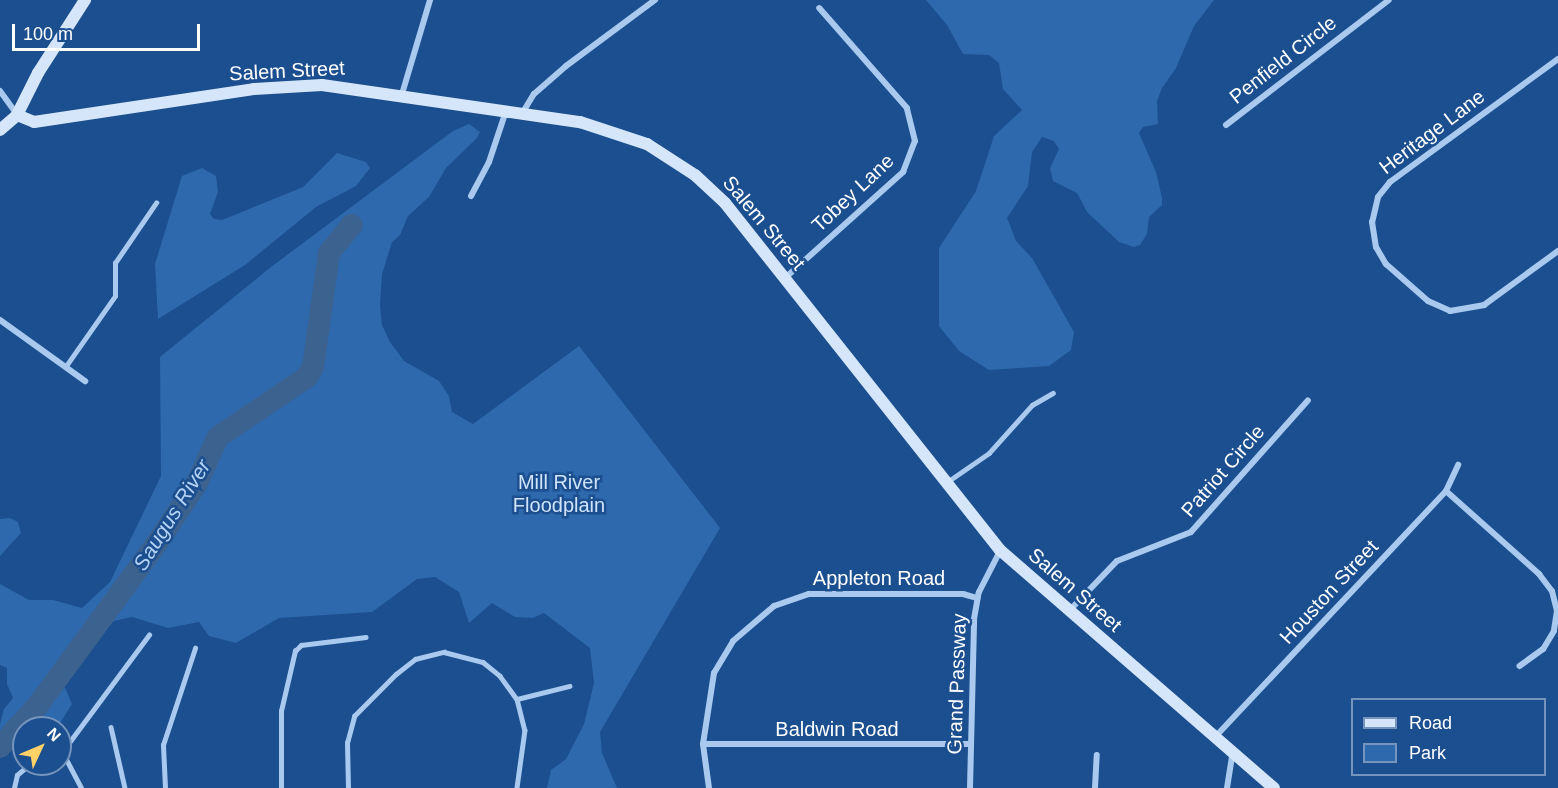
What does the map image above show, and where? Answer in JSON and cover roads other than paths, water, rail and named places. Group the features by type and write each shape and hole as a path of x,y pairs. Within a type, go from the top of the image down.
{"main road":[{"path":"0,130 18,115 38,74 85,0"},
{"name":"Salem Street","path":"18,115 34,122 273,87 339,86 523,112 619,133 683,165 725,202 945,484 1000,550 1068,611 1233,750 1274,788"}],"street":[{"path":"402,94 429,0"},
{"path":"523,112 534,94 566,66 655,0"},
{"name":"Penfield Circle","path":"1226,125 1389,0"},
{"name":"Tobey Lane","path":"785,278 897,178 908,165 915,141 907,108 819,8"},
{"name":"Heritage Lane","path":"1558,59 1390,182 1378,197 1372,222 1376,247 1386,264 1428,301 1450,311 1485,305 1558,251"},
{"path":"0,91 18,115"},
{"path":"471,196 489,162 507,110"},
{"path":"0,320 85,381"},
{"name":"Patriot Circle","path":"1068,611 1117,561 1191,532 1308,400"},
{"name":"Houston Street","path":"1216,736 1446,491 1458,465"},
{"path":"1446,491 1539,574 1552,591 1557,611 1554,631 1543,649 1520,666"},
{"name":"Grand Passway","path":"970,788 972,639 977,598 1000,550"},
{"name":"Appleton Road","path":"709,788 703,744 709,690 720,660 741,633 779,603 809,594 963,594 977,598"},
{"name":"Baldwin Road","path":"703,744 971,744"},
{"path":"1227,788 1233,750"},
{"path":"1095,788 1097,755"}],"lane":[{"path":"66,366 115,296 115,263 156,203"},
{"path":"945,484 988,453 1032,405 1053,393"},
{"path":"72,737 149,635"},
{"path":"281,788 281,711 295,651 301,645 366,637"},
{"path":"165,788 163,745 195,648"},
{"path":"348,788 347,743 354,716 376,692 415,659 444,652 473,658 500,676 518,699 525,730 517,788"},
{"path":"518,699 569,686"},
{"path":"111,727 125,788"},
{"path":"72,772 81,788"}],"waterway":[{"name":"Saugus River","path":"0,747 38,705 157,543 197,483 218,437 307,377 313,367 329,253 352,225"}],"park label":[{"name":"Mill River Floodplain","path":"559,494"}]}
